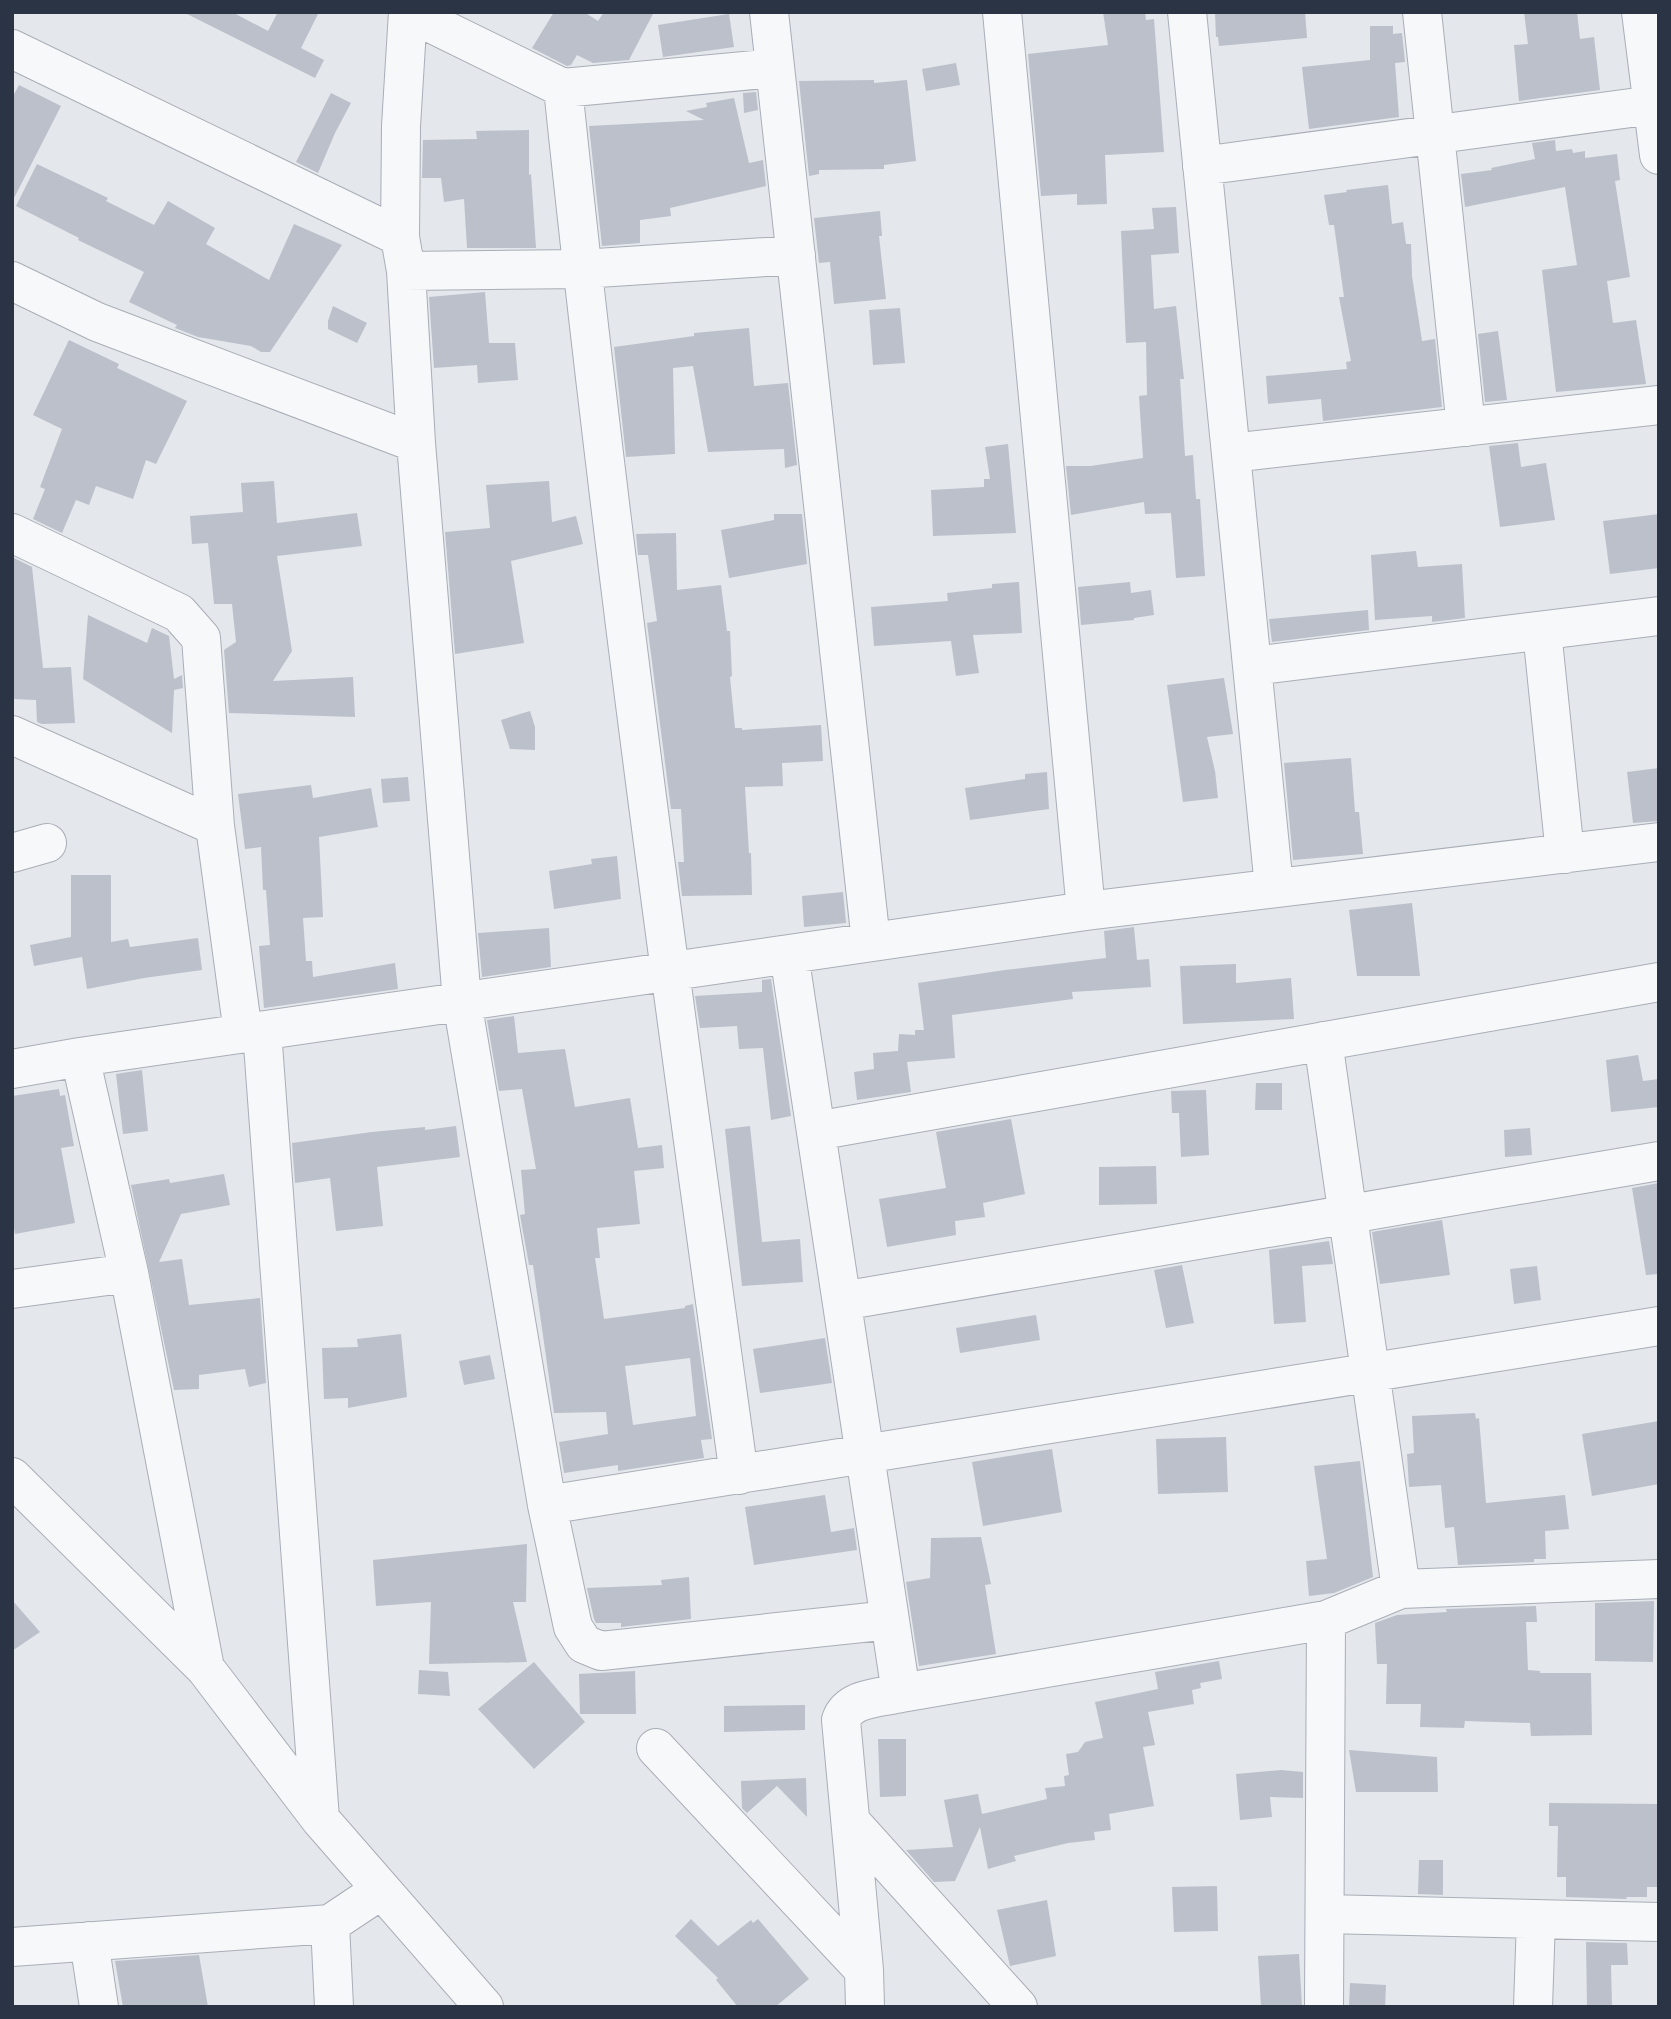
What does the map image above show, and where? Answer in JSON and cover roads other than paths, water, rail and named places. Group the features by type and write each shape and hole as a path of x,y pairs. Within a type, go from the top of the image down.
{"street":[{"path":"775,68 563,88 408,12 401,126 403,254 416,443 462,1001 547,1506 573,1627 584,1644 601,1651 890,1620"},
{"path":"769,12 871,942"},
{"path":"1002,12 1086,911"},
{"path":"1187,12 1274,887"},
{"path":"1422,12 1466,427"},
{"path":"1641,12 1659,153"},
{"path":"12,49 403,254 582,269 796,255"},
{"path":"563,88 582,269 669,971 739,1475"},
{"path":"1202,166 1653,105"},
{"path":"12,281 97,322 416,443"},
{"path":"1231,453 1659,405"},
{"path":"12,533 179,613 201,638 215,827 252,1032 320,1819"},
{"path":"1252,666 1659,616"},
{"path":"1542,631 1565,854"},
{"path":"12,734 215,827"},
{"path":"12,1069 1086,911 1659,842"},
{"path":"789,954 901,1693"},
{"path":"816,1131 1659,982"},
{"path":"1323,1041 1401,1589"},
{"path":"80,1057 129,1273 205,1668"},
{"path":"842,1301 1659,1161"},
{"path":"12,1289 129,1273"},
{"path":"547,1506 1659,1326"},
{"path":"12,1477 205,1668 320,1819 484,2007"},
{"path":"865,1988 841,1720 845,1710 855,1703 1326,1620 1401,1589 1659,1579"},
{"path":"1324,2007 1326,1620"},
{"path":"656,1748 865,1988"},
{"path":"851,1822 1018,2007"},
{"path":"12,1947 330,1924 381,1890"},
{"path":"1325,1914 1659,1922"},
{"path":"1533,2007 1536,1919"},
{"path":"330,1924 334,2007"},
{"path":"89,1941 99,2007"}]}
